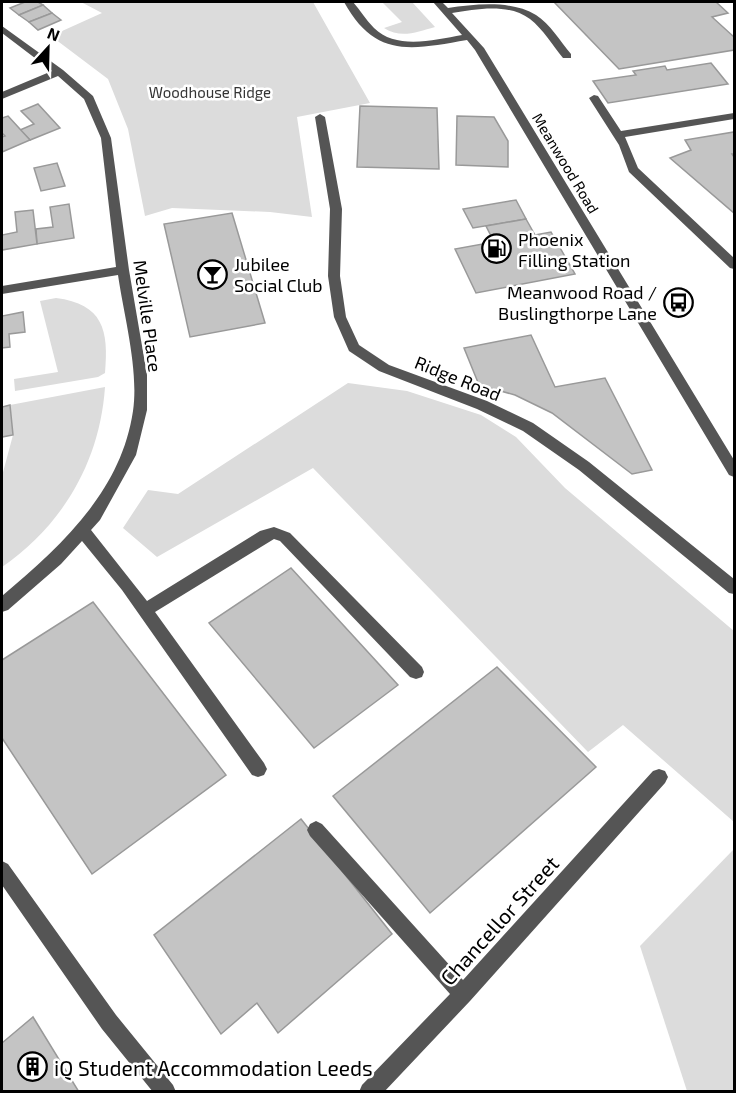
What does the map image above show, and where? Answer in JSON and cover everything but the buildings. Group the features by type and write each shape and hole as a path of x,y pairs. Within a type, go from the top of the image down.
{"street":[{"path":"348,2 373,33 391,42 412,44 469,37"},
{"name":"Meanwood Road","path":"437,2 479,48 735,471"},
{"path":"446,11 491,5 510,7 532,16 567,56"},
{"name":"Melville Place","path":"2,29 89,98 106,138 123,270 140,375 140,410 129,455 96,516 56,560 2,604"},
{"path":"2,96 59,72"},
{"path":"594,98 625,145 633,169 735,265"},
{"path":"618,135 735,116"},
{"name":"Ridge Road","path":"320,117 336,209 334,276 340,317 354,348 384,368 482,405 528,427 584,466 735,588"},
{"path":"2,290 123,270"},
{"path":"82,531 145,610 258,770"},
{"path":"145,610 265,535 274,533 285,537 416,672"},
{"name":"Chancellor Street","path":"369,1092 463,994 659,777"},
{"path":"316,830 463,994"},
{"path":"2,870 108,1022 166,1092"}],"green space":[{"name":"Woodhouse Ridge","path":"81,2 313,2 370,103 297,117 312,217 270,212 172,208 145,216 128,129 108,79 51,36 102,13"},
{"path":"382,2 412,2 435,27 409,34 390,31 384,28 402,22"},
{"path":"56,298 84,306 100,322 106,344 105,373 98,377 15,391 14,379 58,372 40,301"},
{"path":"348,383 407,391 481,415 516,437 565,488 734,631 734,822 623,725 588,752 313,468 157,557 123,528 148,490 178,494"},
{"path":"105,387 102,414 95,440 74,489 43,532 2,567 2,476 13,435 10,405"},
{"path":"734,849 734,1091 687,1091 640,946"}],"place":[{"name":"Phoenix Filling Station","path":"497,249"},
{"name":"Jubilee Social Club","path":"213,274"},
{"name":"Meanwood Road / Buslingthorpe Lane","path":"678,302"},
{"name":"iQ Student Accommodation Leeds","path":"33,1067"}]}
